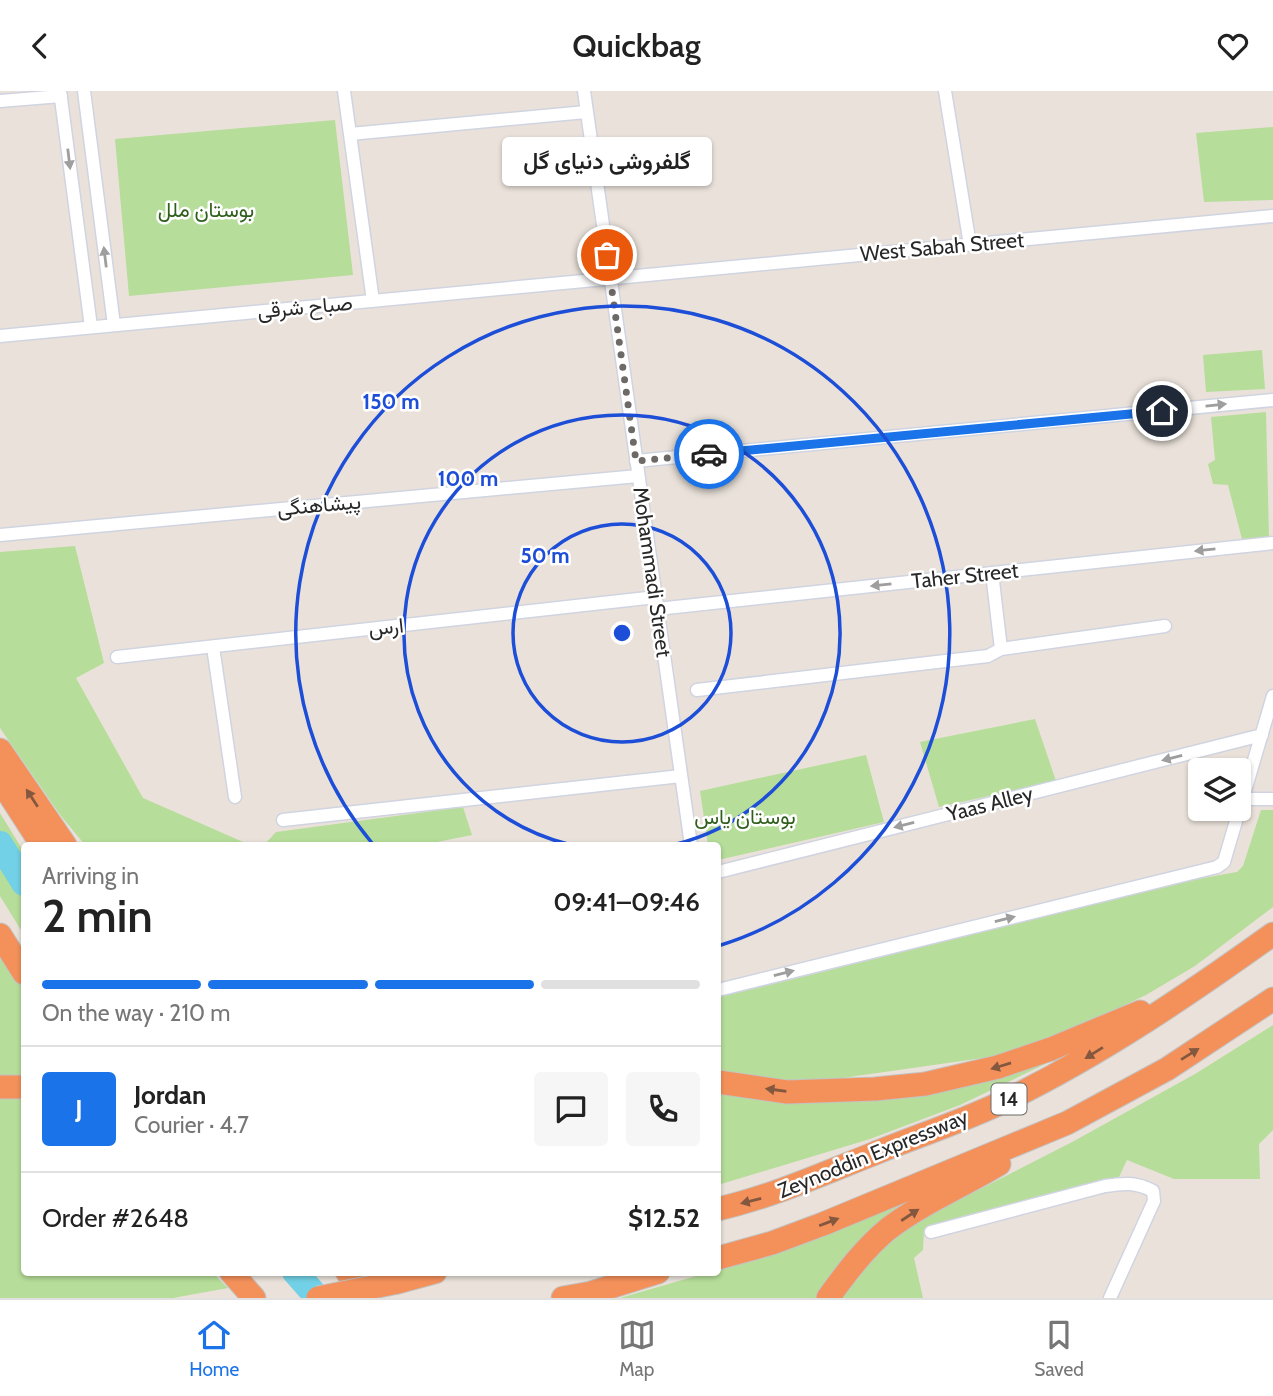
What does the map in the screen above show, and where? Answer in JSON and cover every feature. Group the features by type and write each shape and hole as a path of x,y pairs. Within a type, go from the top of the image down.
{"highway":[{"path":"0,750 63,842"},
{"path":"0,781 40,842"},
{"name":"Zeynoddin Expressway","path":"721,1208 774,1194 1004,1102 1086,1058 1201,986 1273,934"},
{"path":"0,935 21,968"},
{"path":"721,1082 787,1092 925,1084 998,1067 1051,1049 1201,986"},
{"name":"14","path":"721,1257 772,1243 823,1224 1067,1123 1167,1069 1273,999"},
{"path":"0,1087 21,1087"},
{"path":"828,1298 860,1255 888,1230 913,1212 968,1183 1067,1123"},
{"path":"233,1276 254,1298"},
{"path":"351,1276 369,1297"},
{"path":"358,1276 369,1297"},
{"path":"564,1298 591,1293 645,1276"},
{"path":"318,1298 406,1277"}],"street":[{"path":"83,91 114,325"},
{"path":"344,91 373,301"},
{"name":"Mohammadi Street","path":"585,91 691,842"},
{"path":"945,91 970,245"},
{"path":"0,101 60,93 91,327"},
{"path":"350,134 586,112"},
{"name":"West Sabah Street","path":"610,278 1273,216"},
{"name":"صباح شرقی","path":"0,336 610,278"},
{"path":"636,461 1273,400"},
{"name":"پیشاهنگی","path":"0,535 638,476"},
{"name":"Taher Street","path":"657,603 992,573 1273,543"},
{"path":"992,573 1002,649"},
{"name":"ارس","path":"117,657 657,603"},
{"path":"697,690 988,656 1002,649 1165,626"},
{"path":"213,647 235,797"},
{"path":"1251,772 1273,696"},
{"name":"Yaas Alley","path":"721,871 1262,735"},
{"path":"283,820 681,776"},
{"path":"1251,799 1273,799"},
{"path":"721,989 1217,867 1224,862 1236,821"},
{"path":"931,1232 1105,1186 1126,1182 1142,1185 1153,1191 1154,1201 1110,1298"}],"green space":[{"name":"بوستان ملل","path":"335,120 353,275 129,296 115,139"},
{"path":"1273,127 1273,200 1204,202 1196,133"},
{"path":"1262,350 1265,389 1206,392 1203,355"},
{"path":"1266,412 1269,538 1242,539 1228,485 1213,484 1208,464 1215,460 1211,417"},
{"path":"75,546 104,663 76,678 143,798 243,842 83,842 61,816 0,728 0,552"},
{"path":"1035,719 1056,781 939,807 920,742"},
{"name":"بوستان یاس","path":"866,755 884,822 721,859 721,842 708,842 700,791"},
{"path":"463,807 472,835 437,842 267,842 276,832"},
{"path":"1261,810 1273,810 1273,907 1195,966 1146,995 1074,1029 1011,1054 800,1084 721,1072 721,993 810,975 1147,888 1237,872 1243,866"},
{"path":"0,813 21,847 21,930 0,896"},
{"path":"0,951 21,985 21,1077 0,1078"},
{"path":"1273,1025 1273,1130 1259,1144 1260,1179 1174,1179 1127,1160 1119,1177 924,1230 923,1250 914,1258 923,1298 842,1298 870,1260 914,1223 1074,1141 1195,1074"},
{"path":"1060,1057 960,1105 870,1139 721,1184 721,1092 749,1097"},
{"path":"0,1094 21,1094 21,1276 216,1276 228,1288 173,1298 0,1298"},
{"path":"950,1184 818,1298 620,1298 696,1276 721,1276 721,1269 812,1241"}],"waterway":[{"path":"0,844 21,878"},
{"path":"299,1276 318,1298"}],"way so far":[{"path":"607,255 636,461 709,454"}],"place":[{"name":"گلفروشی دنیای گل","path":"607,255"}],"route":[{"path":"709,454 1162,411"}]}
